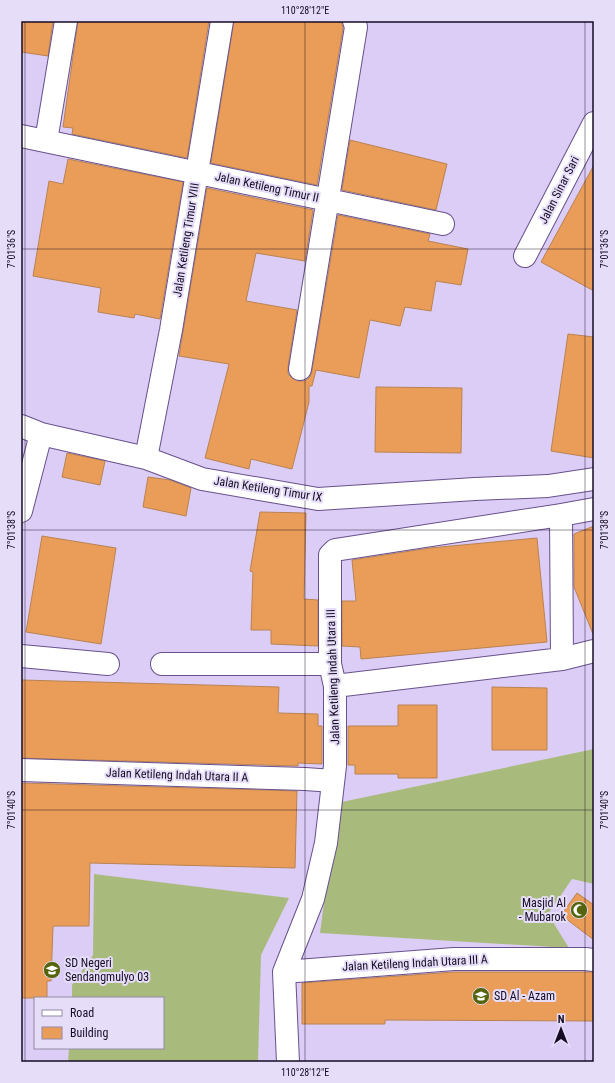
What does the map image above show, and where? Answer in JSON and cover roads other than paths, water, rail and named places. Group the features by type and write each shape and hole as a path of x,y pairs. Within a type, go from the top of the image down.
{"street":[{"path":"46,141 66,21"},
{"name":"Jalan Ketileng Timur VIII","path":"146,458 171,330 222,21"},
{"path":"300,368 356,27 354,21"},
{"name":"Jalan Sinar Sari","path":"525,256 594,123"},
{"name":"Jalan Ketileng Timur II","path":"21,136 443,224"},
{"path":"21,511 31,430"},
{"name":"Jalan Ketileng Timur IX","path":"31,430 146,458 202,478 318,499 479,488 548,486 594,479"},
{"path":"562,659 561,515 594,509"},
{"name":"Jalan Ketileng Indah Utara III","path":"288,1062 284,972 313,899 326,843 335,766 336,686 330,664 330,555 336,550 561,515"},
{"path":"336,686 562,659 594,651"},
{"path":"21,656 108,664"},
{"path":"162,664 330,664"},
{"name":"Jalan Ketileng Indah Utara II A","path":"21,770 333,781"},
{"name":"Jalan Ketileng Indah Utara III A","path":"284,972 454,959 594,960"}],"place":[{"name":"Masjid Al - Mubarok","path":"579,910"},
{"name":"SD Negeri Sendangmulyo 03","path":"52,970"},
{"name":"SD Al - Azam","path":"481,996"}]}
